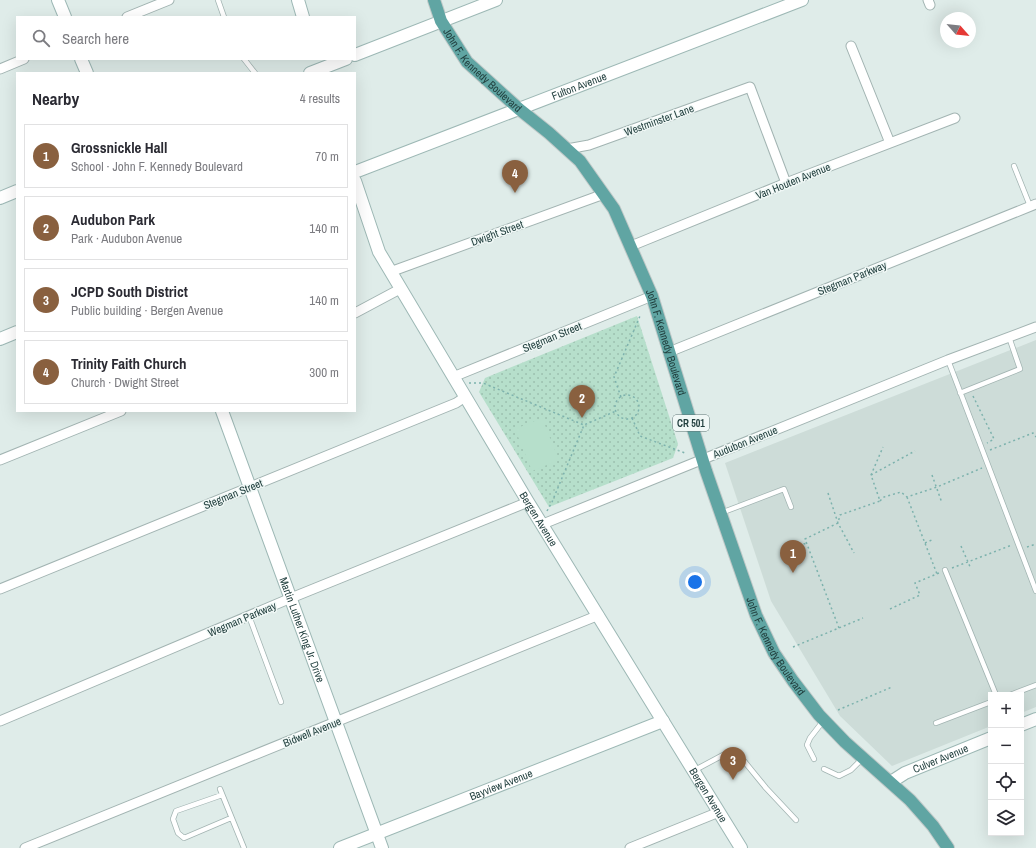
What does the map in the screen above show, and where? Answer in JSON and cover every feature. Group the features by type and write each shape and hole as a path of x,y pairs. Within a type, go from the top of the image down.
{"main road":[{"name":"John F. Kennedy Boulevard","path":"434,0 441,21 467,62 580,161 604,194 631,246 652,296 721,513 756,615 774,653 793,681 824,720 863,759 910,800 933,826 948,848"}],"street":[{"path":"58,0 65,16"},
{"path":"129,16 169,0"},
{"path":"298,0 303,16"},
{"path":"356,55 496,0"},
{"name":"Fulton Avenue","path":"356,172 802,0"},
{"path":"851,46 890,143"},
{"path":"0,69 22,60"},
{"path":"81,60 87,72"},
{"path":"317,69 343,60"},
{"name":"Westminster Lane","path":"567,149 589,145 750,87 786,183"},
{"name":"Van Houten Avenue","path":"631,246 786,183 955,118"},
{"name":"Bergen Avenue","path":"356,189 378,252 528,502 543,524 741,848"},
{"path":"0,198 16,191"},
{"name":"Dwight Street","path":"390,272 604,194"},
{"name":"Stegman Parkway","path":"669,352 1033,205"},
{"path":"356,313 400,289"},
{"name":"Stegman Street","path":"453,377 652,296"},
{"name":"Audubon Avenue","path":"543,524 948,360 1036,327"},
{"path":"0,339 16,332"},
{"name":"Stegman Street","path":"0,589 456,403 465,397"},
{"path":"0,460 119,412"},
{"name":"Martin Luther King Jr. Drive","path":"222,412 382,848"},
{"name":"Wegman Parkway","path":"0,721 291,598 528,502"},
{"name":"Bidwell Avenue","path":"25,848 599,615"},
{"path":"1024,723 1036,719"},
{"name":"Bayview Avenue","path":"340,848 663,721"},
{"name":"Culver Avenue","path":"891,782 905,773 988,739"},
{"path":"630,848 719,812"}],"lane":[{"path":"218,0 224,16"},
{"path":"245,60 254,72"},
{"path":"1014,166 1033,205"},
{"path":"960,393 1020,369 1009,337"},
{"path":"948,360 1036,591"},
{"path":"721,513 784,489 791,507"},
{"path":"945,570 995,692"},
{"path":"249,616 280,702"},
{"path":"1020,692 1036,685"},
{"path":"936,723 988,703"},
{"path":"814,759 807,745 810,738 824,720"},
{"path":"694,771 719,756 733,753 744,761 766,788 796,820"},
{"path":"824,769 839,776 851,770 863,759"},
{"path":"220,789 244,848"},
{"path":"222,795 176,811 172,819 178,833 184,838 231,818"}],"path":[{"path":"620,397 614,378 640,316"},
{"path":"468,383 483,383 584,426"},
{"path":"629,394 639,401 638,413 632,418 624,419 616,411 616,403 620,397 629,394"},
{"path":"973,396 994,440"},
{"path":"546,511 552,502 584,426 616,411"},
{"path":"632,418 640,436 685,453"},
{"path":"982,452 1032,433 1036,437"},
{"path":"880,501 871,475 883,447"},
{"path":"871,475 915,451"},
{"path":"907,497 988,466"},
{"path":"932,475 942,503"},
{"path":"838,523 840,515 880,501 884,497 901,492 907,497 937,574"},
{"path":"828,493 838,523 854,553"},
{"path":"838,523 805,539 839,628"},
{"path":"925,543 934,539"},
{"path":"890,609 920,596 915,583 1017,542"},
{"path":"794,547 807,543"},
{"path":"1020,550 1036,544"},
{"path":"961,546 971,569"},
{"path":"793,647 863,618"},
{"path":"838,710 892,687"}],"shaded area":[{"path":"1036,340 1036,707 1024,712 1024,692 988,692 988,727 892,766 840,716 771,601 725,463"}],"green space":[{"path":"637,316 678,444 673,458 549,507 479,392 485,378"},
{"path":"542,418 559,460 532,471 515,429"}],"place":[{"name":"Trinity Faith Church","path":"515,193"},
{"name":"Audubon Park","path":"582,418"},
{"name":"Grossnickle Hall","path":"793,573"},
{"name":"JCPD South District","path":"733,780"}]}
